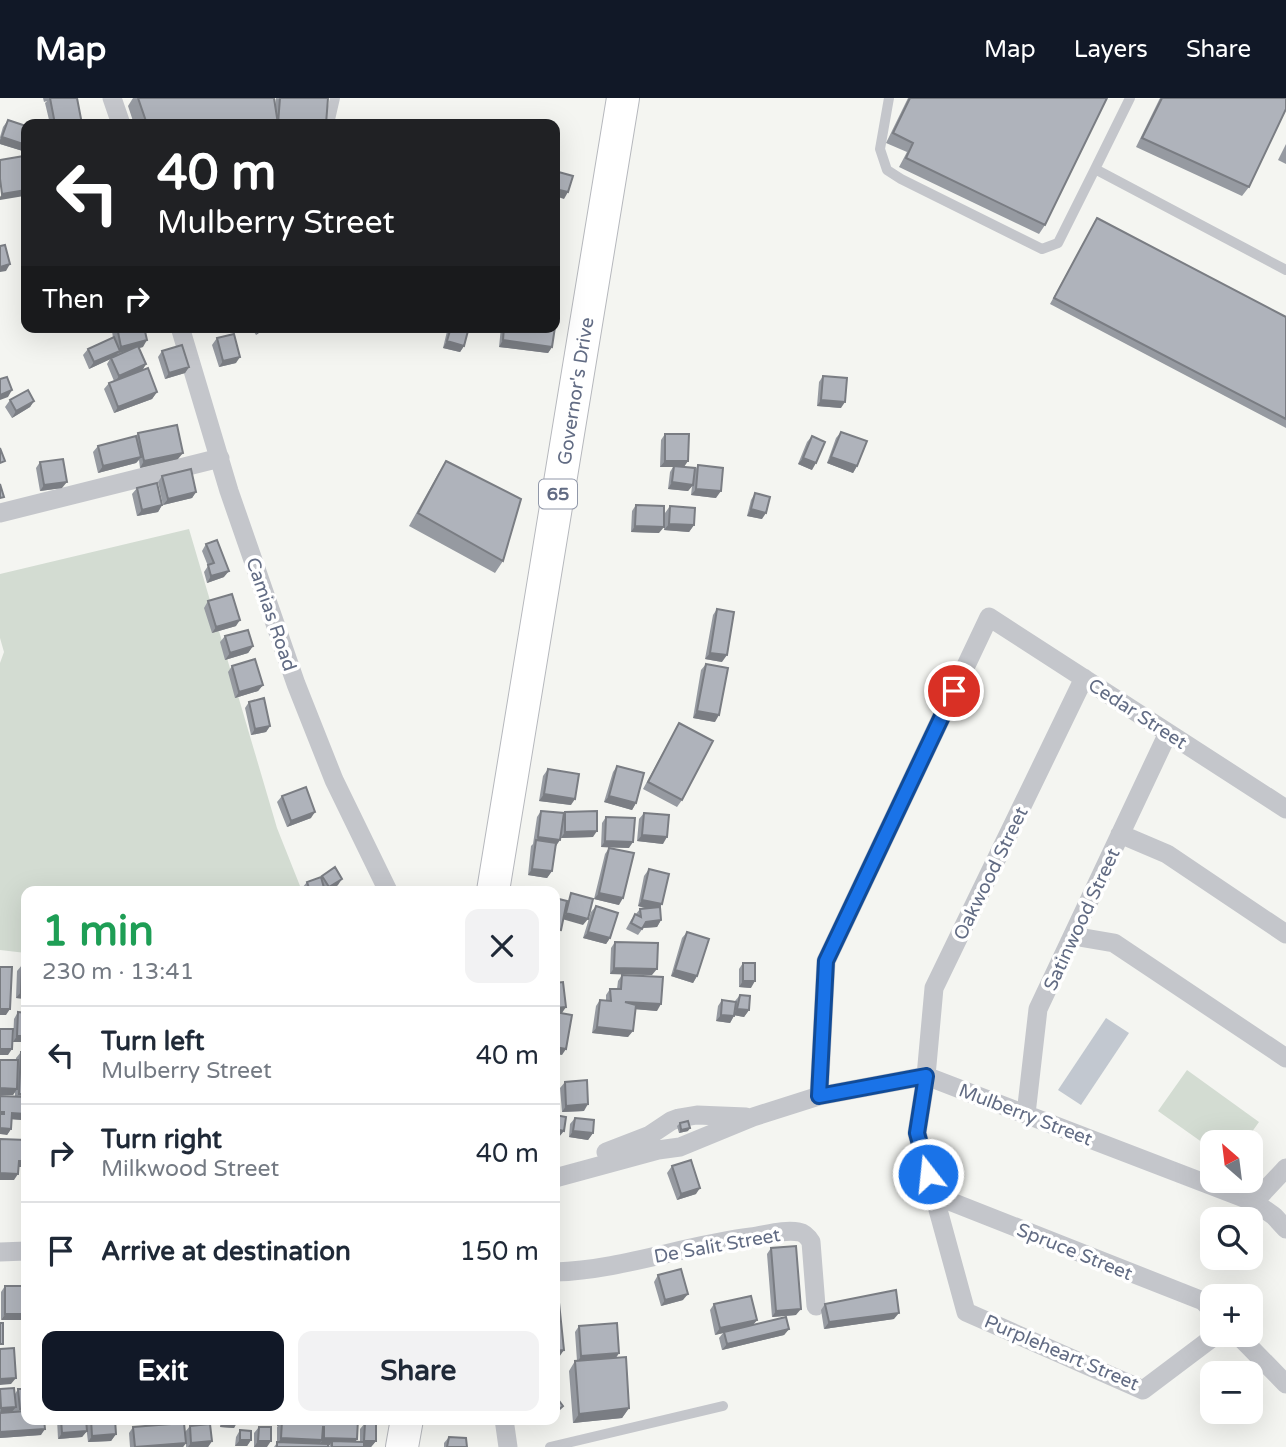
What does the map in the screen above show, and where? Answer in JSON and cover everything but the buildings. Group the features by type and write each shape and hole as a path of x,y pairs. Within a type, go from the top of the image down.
{"highway":[{"name":"Governor's Drive","path":"494,886 622,98"},
{"path":"402,1447 406,1425"}],"street":[{"path":"112,98 119,119"},
{"name":"Camias Road","path":"182,333 229,491 296,684 334,780 386,886"},
{"path":"0,513 220,458"},
{"name":"Cedar Street","path":"819,1096 826,961 989,617 1286,809"},
{"name":"Oakwood Street","path":"926,1076 934,988 1084,678"},
{"name":"Satinwood Street","path":"1026,1114 1038,1009 1168,733"},
{"path":"1120,834 1167,854 1286,934"},
{"path":"1073,936 1114,943 1286,1058"},
{"path":"560,1177 658,1150 680,1147 753,1117 819,1096 926,1076"},
{"name":"Mulberry Street","path":"926,1076 1254,1202 1274,1216 1286,1229"},
{"name":"Purpleheart Street","path":"926,1076 917,1133 966,1312 1143,1390 1200,1347"},
{"path":"560,1165 625,1146 679,1118 697,1115 753,1117"},
{"path":"1254,1202 1286,1168"},
{"name":"Spruce Street","path":"934,1195 1200,1300"},
{"name":"De Salit Street","path":"560,1272 585,1271 718,1241 800,1232 806,1234 811,1242 816,1306"},
{"path":"0,1252 21,1251"},
{"path":"1250,1347 1286,1384"},
{"path":"505,1425 508,1447"}],"lane":[{"path":"330,119 335,98"},
{"path":"889,98 880,149 887,170 1042,249 1058,243 1130,98"},
{"path":"1096,169 1286,270"},
{"path":"550,1447 723,1406"}],"shaded area":[{"path":"189,529 277,828 300,886 21,886 21,952 0,950 0,663 4,652 0,638 0,574"},
{"path":"1106,1018 1129,1033 1081,1105 1058,1090"},
{"path":"1187,1070 1259,1122 1253,1130 1200,1130 1200,1141 1158,1111"}],"route":[{"path":"928,1174 917,1133 926,1076 819,1096 826,961 954,691"}]}
